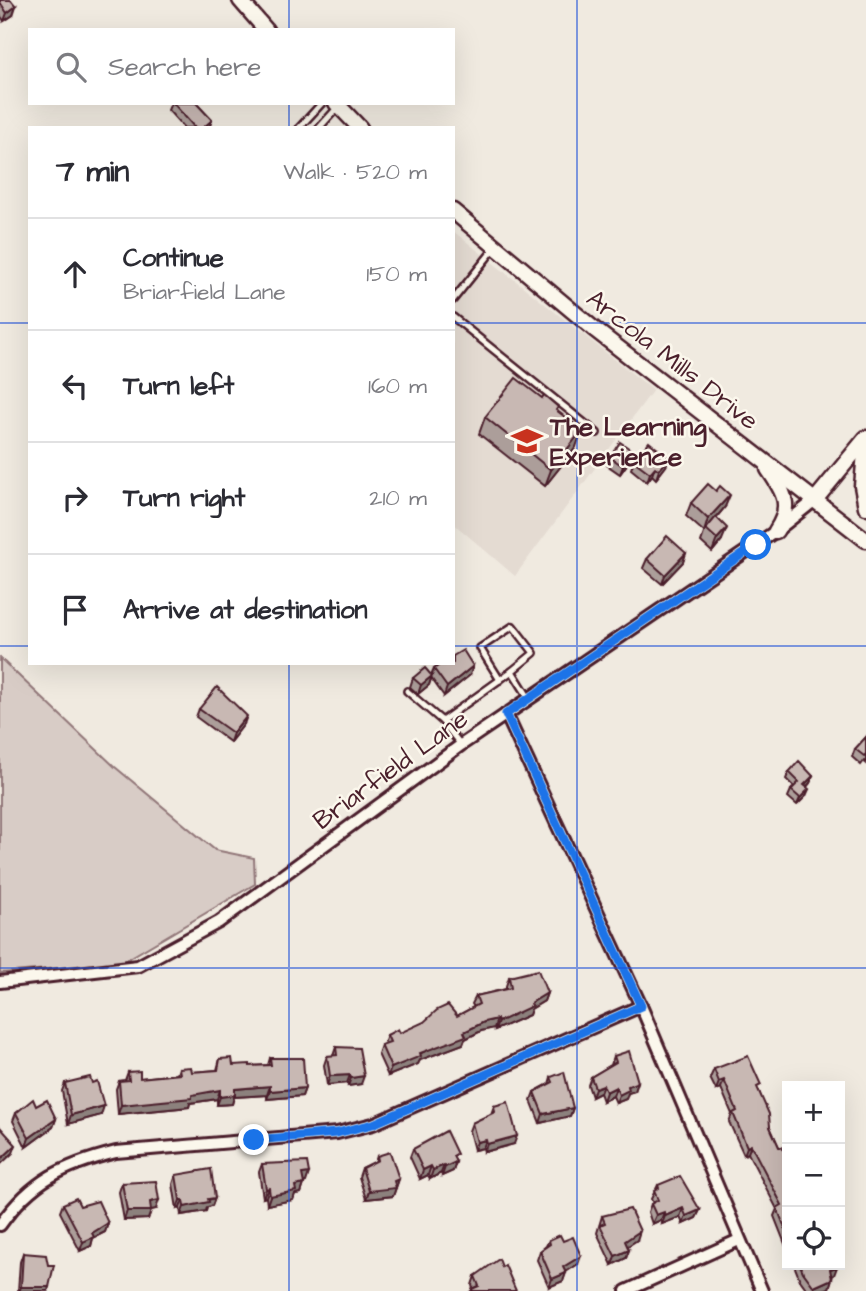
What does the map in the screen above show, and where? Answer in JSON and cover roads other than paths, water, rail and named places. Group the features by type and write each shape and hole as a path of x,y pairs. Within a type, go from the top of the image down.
{"street":[{"path":"240,0 263,28"},
{"path":"337,105 358,126"},
{"name":"Arcola Mills Drive","path":"455,213 594,329 866,540"},
{"path":"815,500 866,440"},
{"path":"866,440 862,486 866,508"},
{"path":"762,459 787,502 786,513 776,531"},
{"name":"Briarfield Lane","path":"0,982 121,969 152,960 245,905 461,745 776,531 815,500"},
{"path":"506,714 641,1006 762,1291"},
{"path":"0,1225 27,1193 44,1179 85,1160 116,1152 337,1133 373,1124 641,1006"},
{"path":"626,1291 739,1241"}],"lane":[{"path":"301,126 320,105"},
{"path":"321,126 337,105"},
{"path":"455,298 496,247"},
{"path":"455,319 597,433"},
{"path":"442,721 500,680 534,653 513,626 480,648 500,680"},
{"path":"512,671 528,698"},
{"path":"407,691 442,721 461,745"}],"place":[{"name":"The Learning Experience","path":"527,441"}]}
